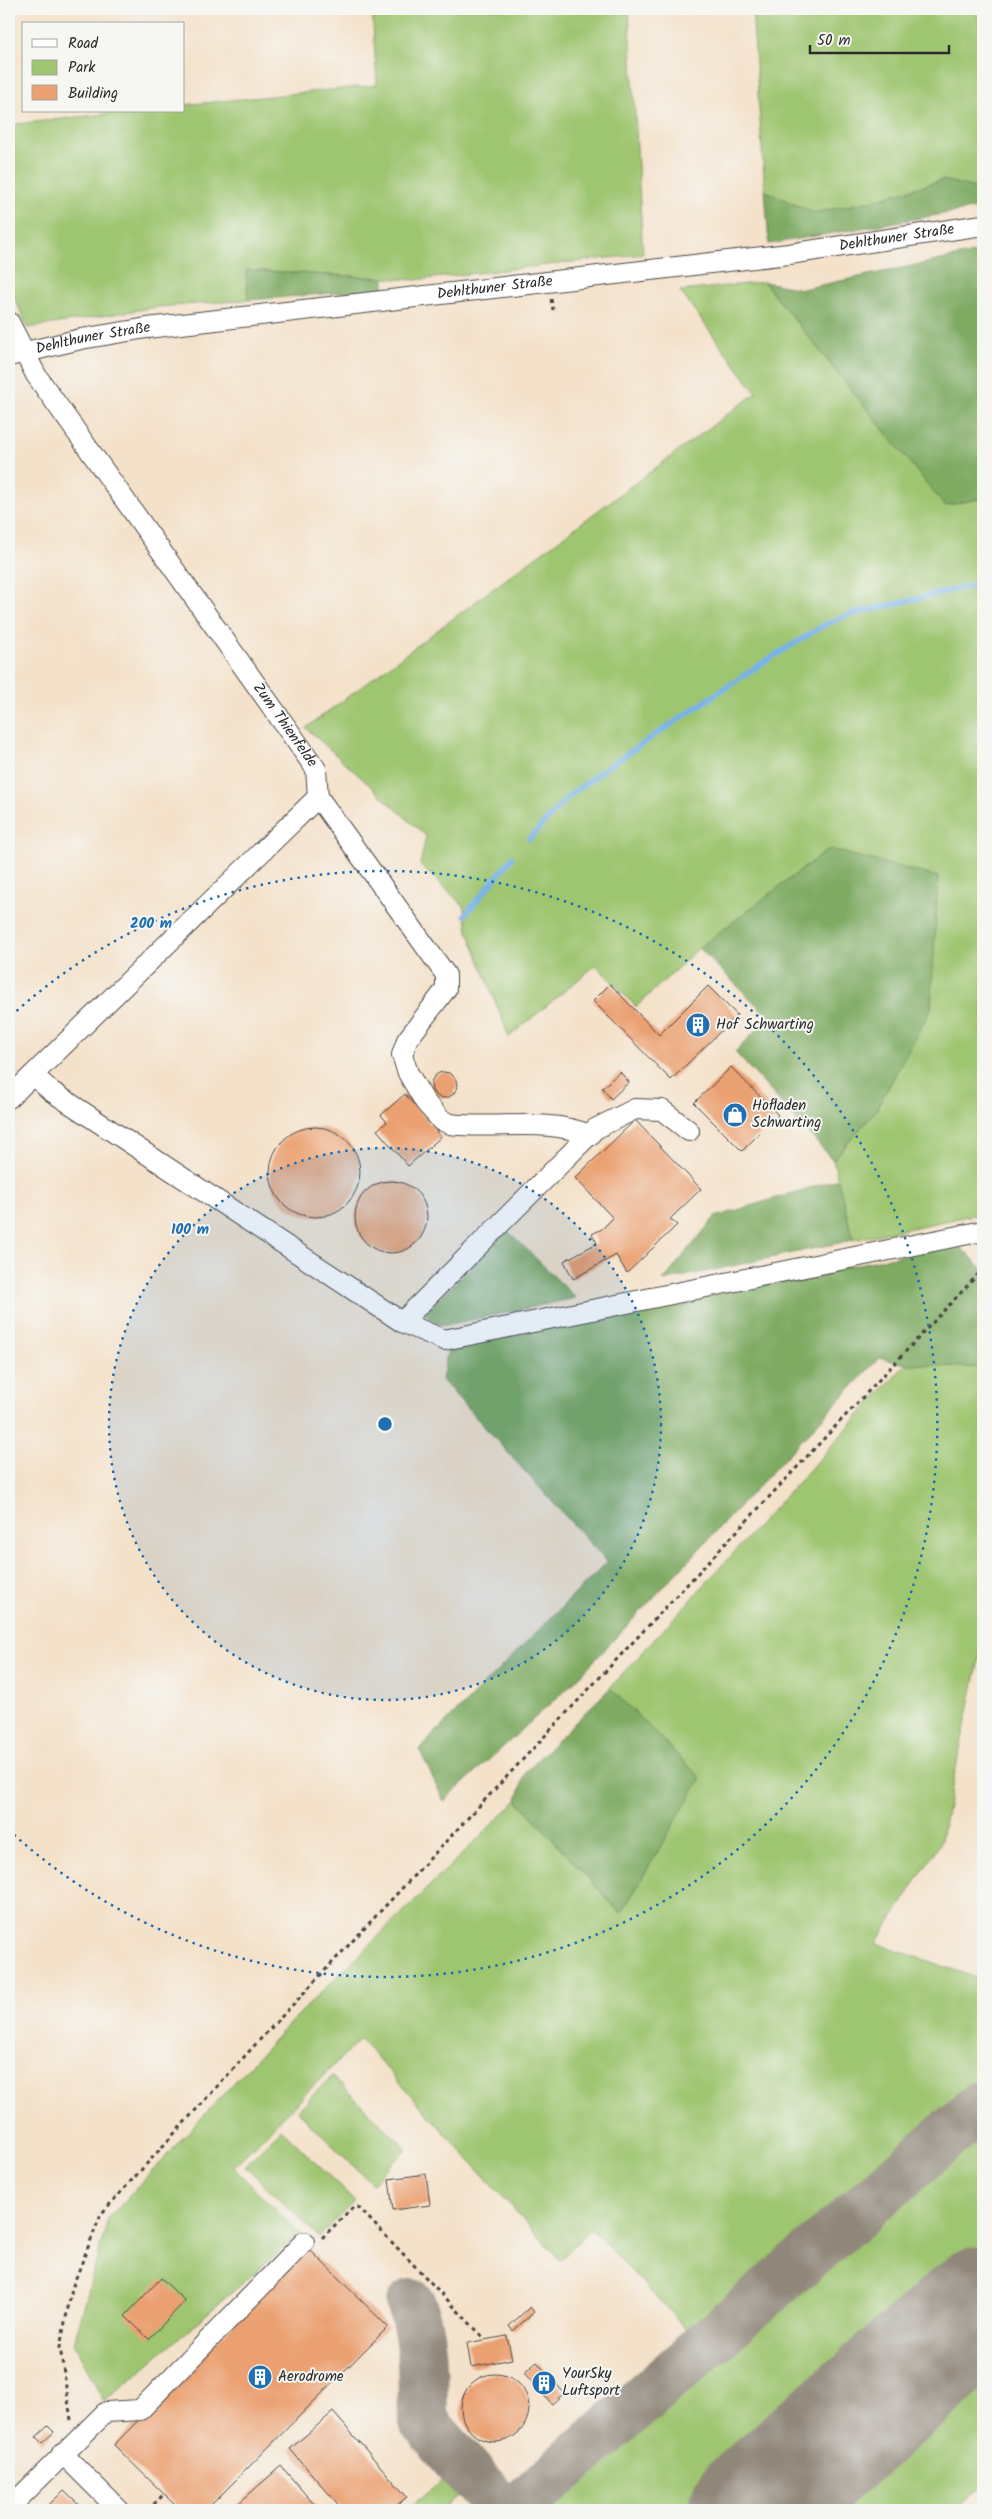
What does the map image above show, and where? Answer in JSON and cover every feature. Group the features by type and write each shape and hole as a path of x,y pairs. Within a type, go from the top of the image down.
{"street":[{"name":"Dehlthuner Straße","path":"16,354 81,338 147,328 789,254 983,224"},
{"name":"Zum Thienfelde","path":"9,322 16,354 36,375 316,769 318,797"},
{"path":"9,1098 318,797 446,975 446,989 407,1040 402,1055 408,1073 429,1107 441,1120 450,1124 552,1125 590,1134"},
{"path":"33,1075 51,1091 402,1322 444,1340 983,1231"},
{"path":"402,1322 595,1129 635,1109 662,1110 689,1132"},
{"path":"9,2508 62,2453 106,2412 140,2410 304,2242"},
{"path":"62,2453 120,2510"}],"path":[{"path":"67,2389 60,2347 64,2318 72,2288 101,2214 268,2031 983,1269"},
{"path":"304,2242 318,2243 352,2208 358,2208 485,2339"},
{"path":"148,2510 164,2494"}],"green space":[{"path":"372,9 629,9 643,254 416,280 246,270 248,300 157,307 28,328 9,285 9,125 122,112 185,112 185,105 377,85"},
{"path":"752,9 976,9 983,39 983,190 943,180 875,200 814,213 765,191"},
{"path":"943,180 983,190 983,207 769,244 765,191 814,213 875,200"},
{"path":"983,251 983,498 945,506 764,282 802,289"},
{"path":"246,270 384,278 384,289 248,300"},
{"path":"764,282 945,505 983,498 983,1213 853,1240 833,1160 875,1112 829,849 699,948 636,1007 596,965 509,1037 468,931 464,906 420,865 426,836 306,728 756,393 680,291"},
{"path":"829,849 938,877 931,1009 875,1112 833,1160 735,1052 769,1017 699,948"},
{"path":"838,1179 853,1240 663,1281 715,1217"},
{"path":"507,1230 576,1298 441,1326 424,1314"},
{"path":"957,1244 983,1269 983,1368 906,1364 879,1358 574,1682 444,1801 419,1749 607,1562 442,1380 448,1348"},
{"path":"906,1364 983,1368 983,1640 940,1844 876,1943 983,1980 983,2091 697,2340 591,2229 560,2260 360,2039 233,2167 300,2234 104,2402 74,2343 108,2219 281,2032 517,1800 621,1914 700,1778 610,1688"},
{"path":"610,1688 701,1778 621,1914 517,1800 526,1771"},
{"path":"332,2076 407,2149 372,2184 297,2111"},
{"path":"983,2122 983,2266 702,2510 533,2510"},
{"path":"281,2129 355,2201 319,2237 245,2166"},
{"path":"983,2347 983,2486 955,2510 795,2510"},
{"path":"445,2477 458,2495 439,2510 407,2510"}],"building":[{"name":"Hof Schwarting","path":"610,984 659,1035 708,986 737,1015 671,1080 593,1001"},
{"path":"731,1067 778,1115 742,1151 694,1103"},
{"path":"444,1072 453,1076 457,1085 453,1094 444,1098 435,1094 431,1085 435,1076"},
{"path":"620,1072 629,1082 611,1099 602,1088"},
{"path":"405,1094 441,1137 408,1166 377,1130 387,1122 381,1115"},
{"path":"635,1120 701,1189 670,1219 677,1225 627,1273 616,1255 573,1279 564,1261 597,1243 592,1234 602,1229 613,1218 575,1178"},
{"path":"315,1127 332,1130 347,1140 357,1155 360,1172 357,1189 347,1204 332,1214 315,1217 298,1214 283,1204 273,1189 270,1172 273,1155 283,1140 298,1130"},
{"path":"391,1181 405,1184 417,1191 424,1203 427,1217 424,1231 417,1243 405,1250 391,1253 377,1250 365,1243 358,1231 355,1217 358,1203 365,1191 377,1184"},
{"path":"426,2174 430,2205 393,2210 389,2179"},
{"name":"Aerodrome","path":"308,2248 388,2327 206,2510 180,2510 114,2445"},
{"path":"161,2278 185,2301 149,2339 125,2316"},
{"path":"530,2307 534,2312 513,2331 509,2326"},
{"path":"507,2336 512,2359 471,2367 467,2343"},
{"name":"YourSky Luftsport","path":"537,2362 564,2393 552,2404 524,2373"},
{"path":"502,2374 514,2380 523,2389 529,2401 527,2421 519,2432 502,2442 488,2442 471,2432 463,2421 461,2401 471,2384 482,2376"},
{"path":"333,2412 407,2497 391,2510 343,2510 290,2449"},
{"path":"48,2426 54,2432 42,2443 36,2437"},
{"path":"281,2466 319,2510 231,2510"},
{"path":"64,2490 85,2510 44,2510"}],"waterway":[{"path":"529,839 569,796 603,770 761,664 826,624 848,615 983,583"},
{"path":"465,915 512,858"}],"taxiway":[{"path":"516,2510 983,2104"},
{"path":"411,2304 421,2347 423,2421 502,2510"}],"runway":[{"path":"751,2510 983,2308"}],"place":[{"name":"Hof Schwarting","path":"698,1025"},
{"name":"Hofladen Schwarting","path":"735,1115"},
{"name":"Aerodrome","path":"260,2377"},
{"name":"YourSky Luftsport","path":"544,2383"}]}
